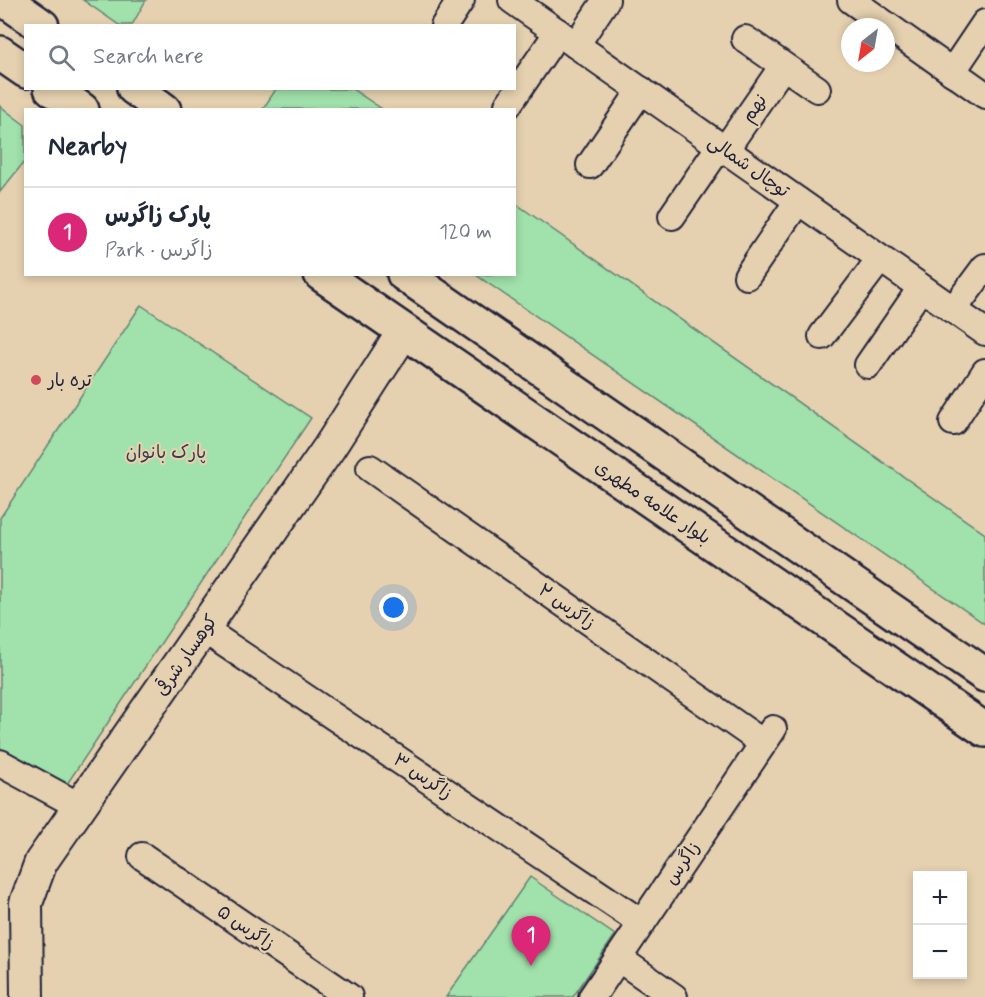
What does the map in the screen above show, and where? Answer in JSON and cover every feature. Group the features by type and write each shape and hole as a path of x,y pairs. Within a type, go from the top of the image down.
{"main road":[{"path":"5,0 39,24"},
{"path":"0,53 24,70"},
{"path":"54,90 79,108"},
{"path":"137,90 161,108"},
{"name":"بلوار علامه مطهری","path":"324,276 985,730"},
{"path":"407,276 985,675"}],"street":[{"path":"445,24 461,0"},
{"name":"توچال شمالی","path":"513,0 985,332"},
{"path":"508,105 567,39 606,0"},
{"path":"850,0 985,95"},
{"path":"952,72 985,23"},
{"path":"745,39 817,89"},
{"name":"نهم","path":"672,216 783,66"},
{"path":"590,165 641,90"},
{"path":"747,276 798,201"},
{"path":"822,336 880,259"},
{"path":"953,310 985,267"},
{"path":"868,365 921,288"},
{"name":"کوهسار شرقی","path":"27,997 27,903 41,862 329,448 404,331"},
{"path":"953,422 985,372"},
{"name":"زاگرس ۲","path":"370,468 768,736"},
{"name":"زاگرس ۳","path":"203,629 642,923"},
{"name":"زاگرس","path":"592,997 768,736"},
{"path":"0,763 81,807"},
{"name":"زاگرس ۵","path":"142,856 349,997"},
{"path":"618,958 674,997"}],"green space":[{"path":"83,0 146,0 133,24 118,24"},
{"path":"275,90 354,90 380,108 264,108"},
{"path":"0,106 24,124 24,162 0,192"},
{"path":"516,204 985,534 985,624 477,276 516,276"},
{"name":"پارک بانوان","path":"141,305 311,418 59,796 0,757 0,518"},
{"path":"530,877 615,935 573,997 446,997"}],"place":[{"name":"تره بار","path":"36,380"},
{"name":"پارک زاگرس","path":"531,966"}]}
